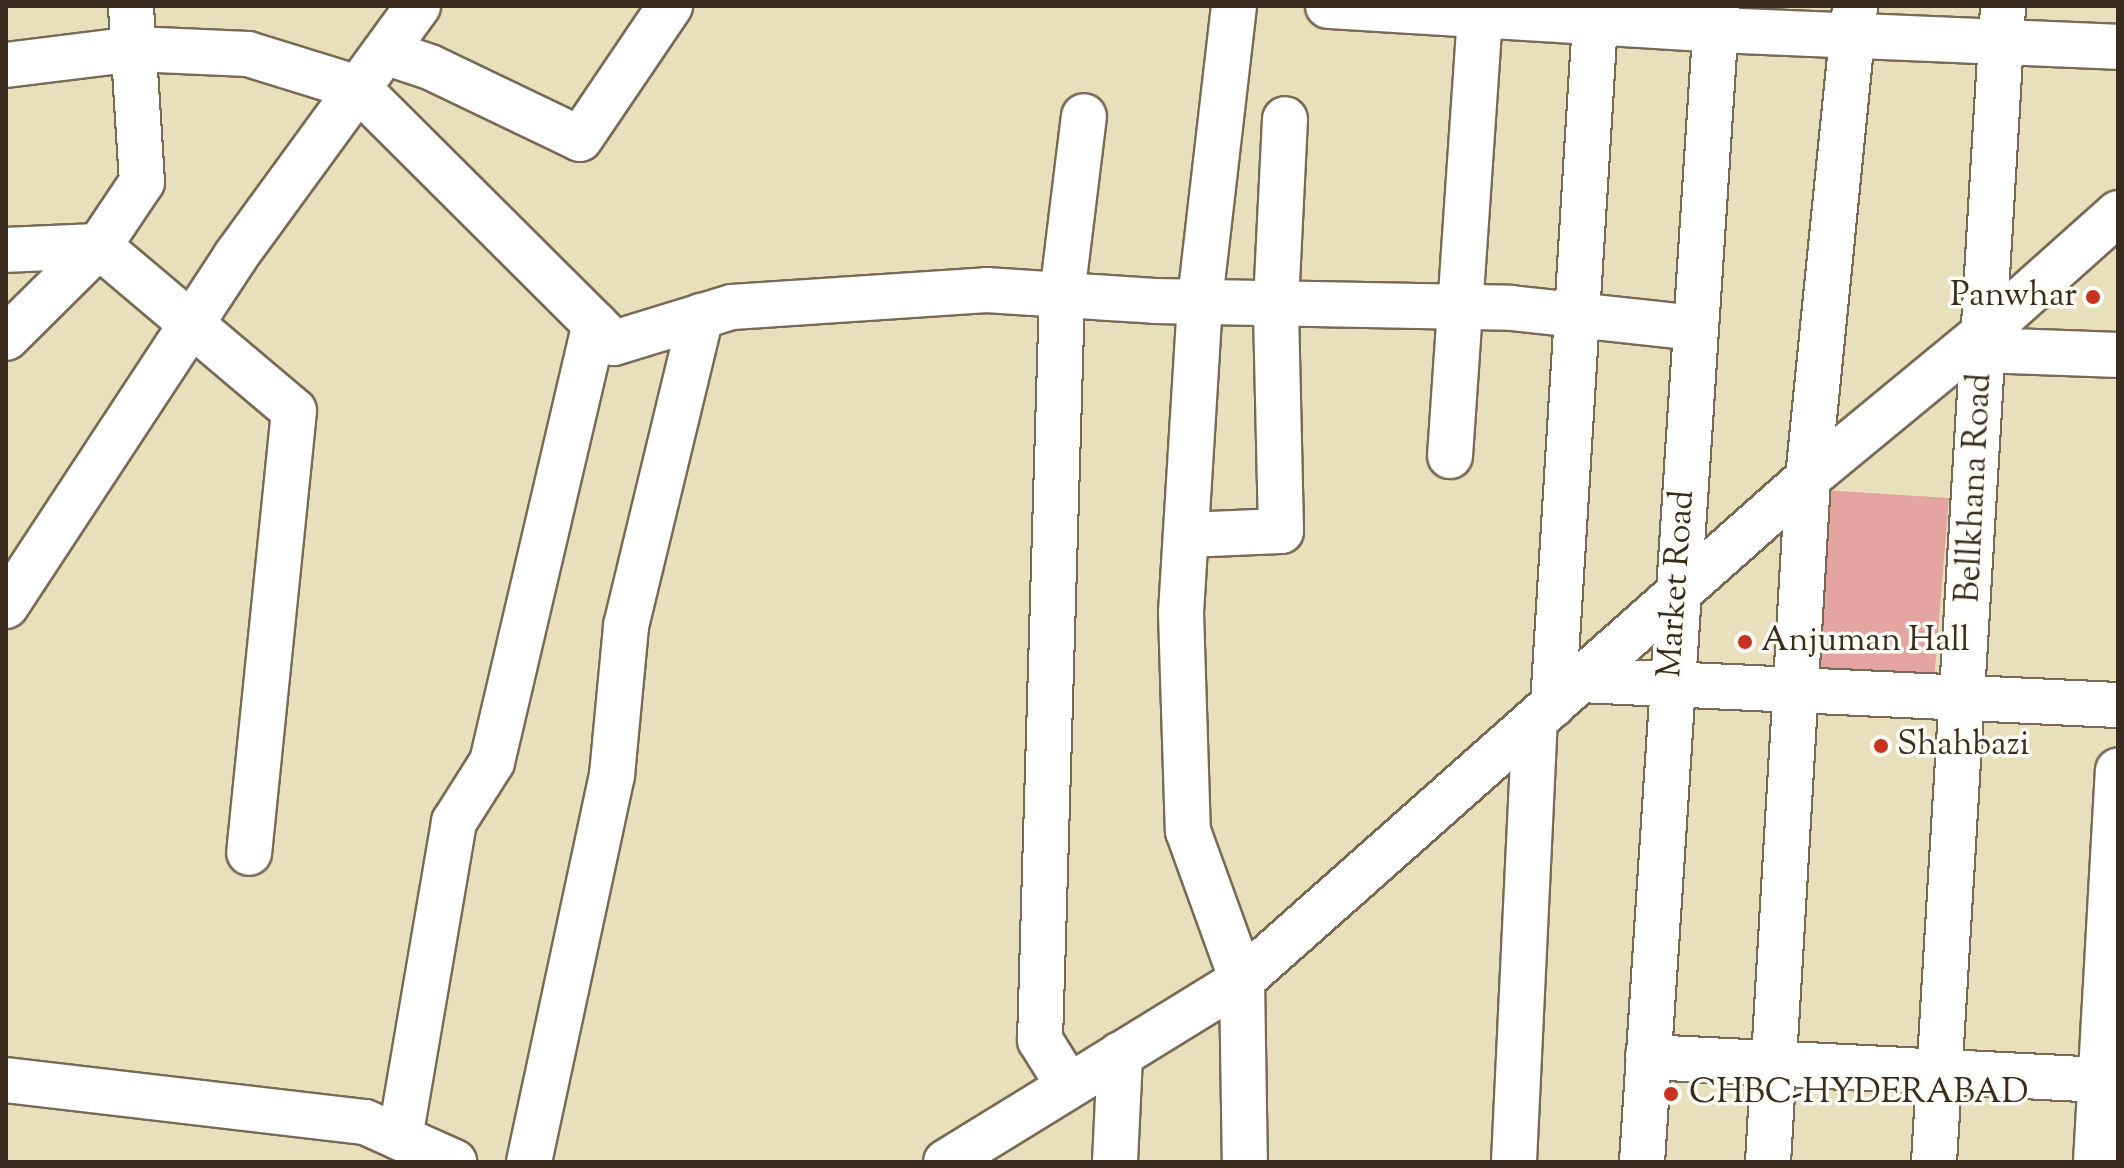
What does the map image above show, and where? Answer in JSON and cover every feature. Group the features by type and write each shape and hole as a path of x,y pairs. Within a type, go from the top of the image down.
{"street":[{"path":"6,338 99,246 142,182 131,6"},
{"path":"6,606 192,329 235,257 418,6"},
{"path":"385,52 430,67 580,139 670,6"},
{"path":"1234,6 1200,302 1181,613 1188,831 1242,980 1245,1162"},
{"path":"1328,6 1595,23 1716,18 2002,24 2118,47"},
{"path":"1450,456 1464,307 1480,15"},
{"name":"Market Road","path":"1642,1162 1675,595 1716,18"},
{"path":"1768,1162 1771,1063 1797,690 1808,478 1854,22"},
{"path":"1514,1162 1556,703 1595,23"},
{"name":"Bellkhana Road","path":"1934,1162 2002,24"},
{"path":"6,65 134,49 248,54 358,88 614,343 732,307 986,290 1200,302 1464,307 1579,313 1694,328"},
{"path":"1068,1085 1040,1040 1062,295 1084,116"},
{"path":"1186,535 1281,531 1276,303 1285,119"},
{"path":"960,1157 1068,1085 1242,980 1808,478 1984,342 2118,213"},
{"path":"6,250 99,246 192,329 294,411 249,853"},
{"path":"529,1162 612,775 626,626 701,316"},
{"path":"400,1138 454,822 492,762 595,324"},
{"path":"1984,342 2118,355"},
{"path":"1556,703 1670,685 2118,705"},
{"path":"2096,1162 2110,1080 2118,771"},
{"path":"1115,1162 1120,1054"},
{"path":"1648,1057 2110,1080"},
{"path":"6,1080 365,1122 454,1162"}],"building":[{"path":"1823,490 1949,498 1934,681 1812,675"}],"place":[{"name":"Panwhar","path":"2093,297"},
{"name":"Anjuman Hall","path":"1745,642"},
{"name":"Shahbazi","path":"1881,746"},
{"name":"CHBC-HYDERABAD","path":"1671,1094"}]}
